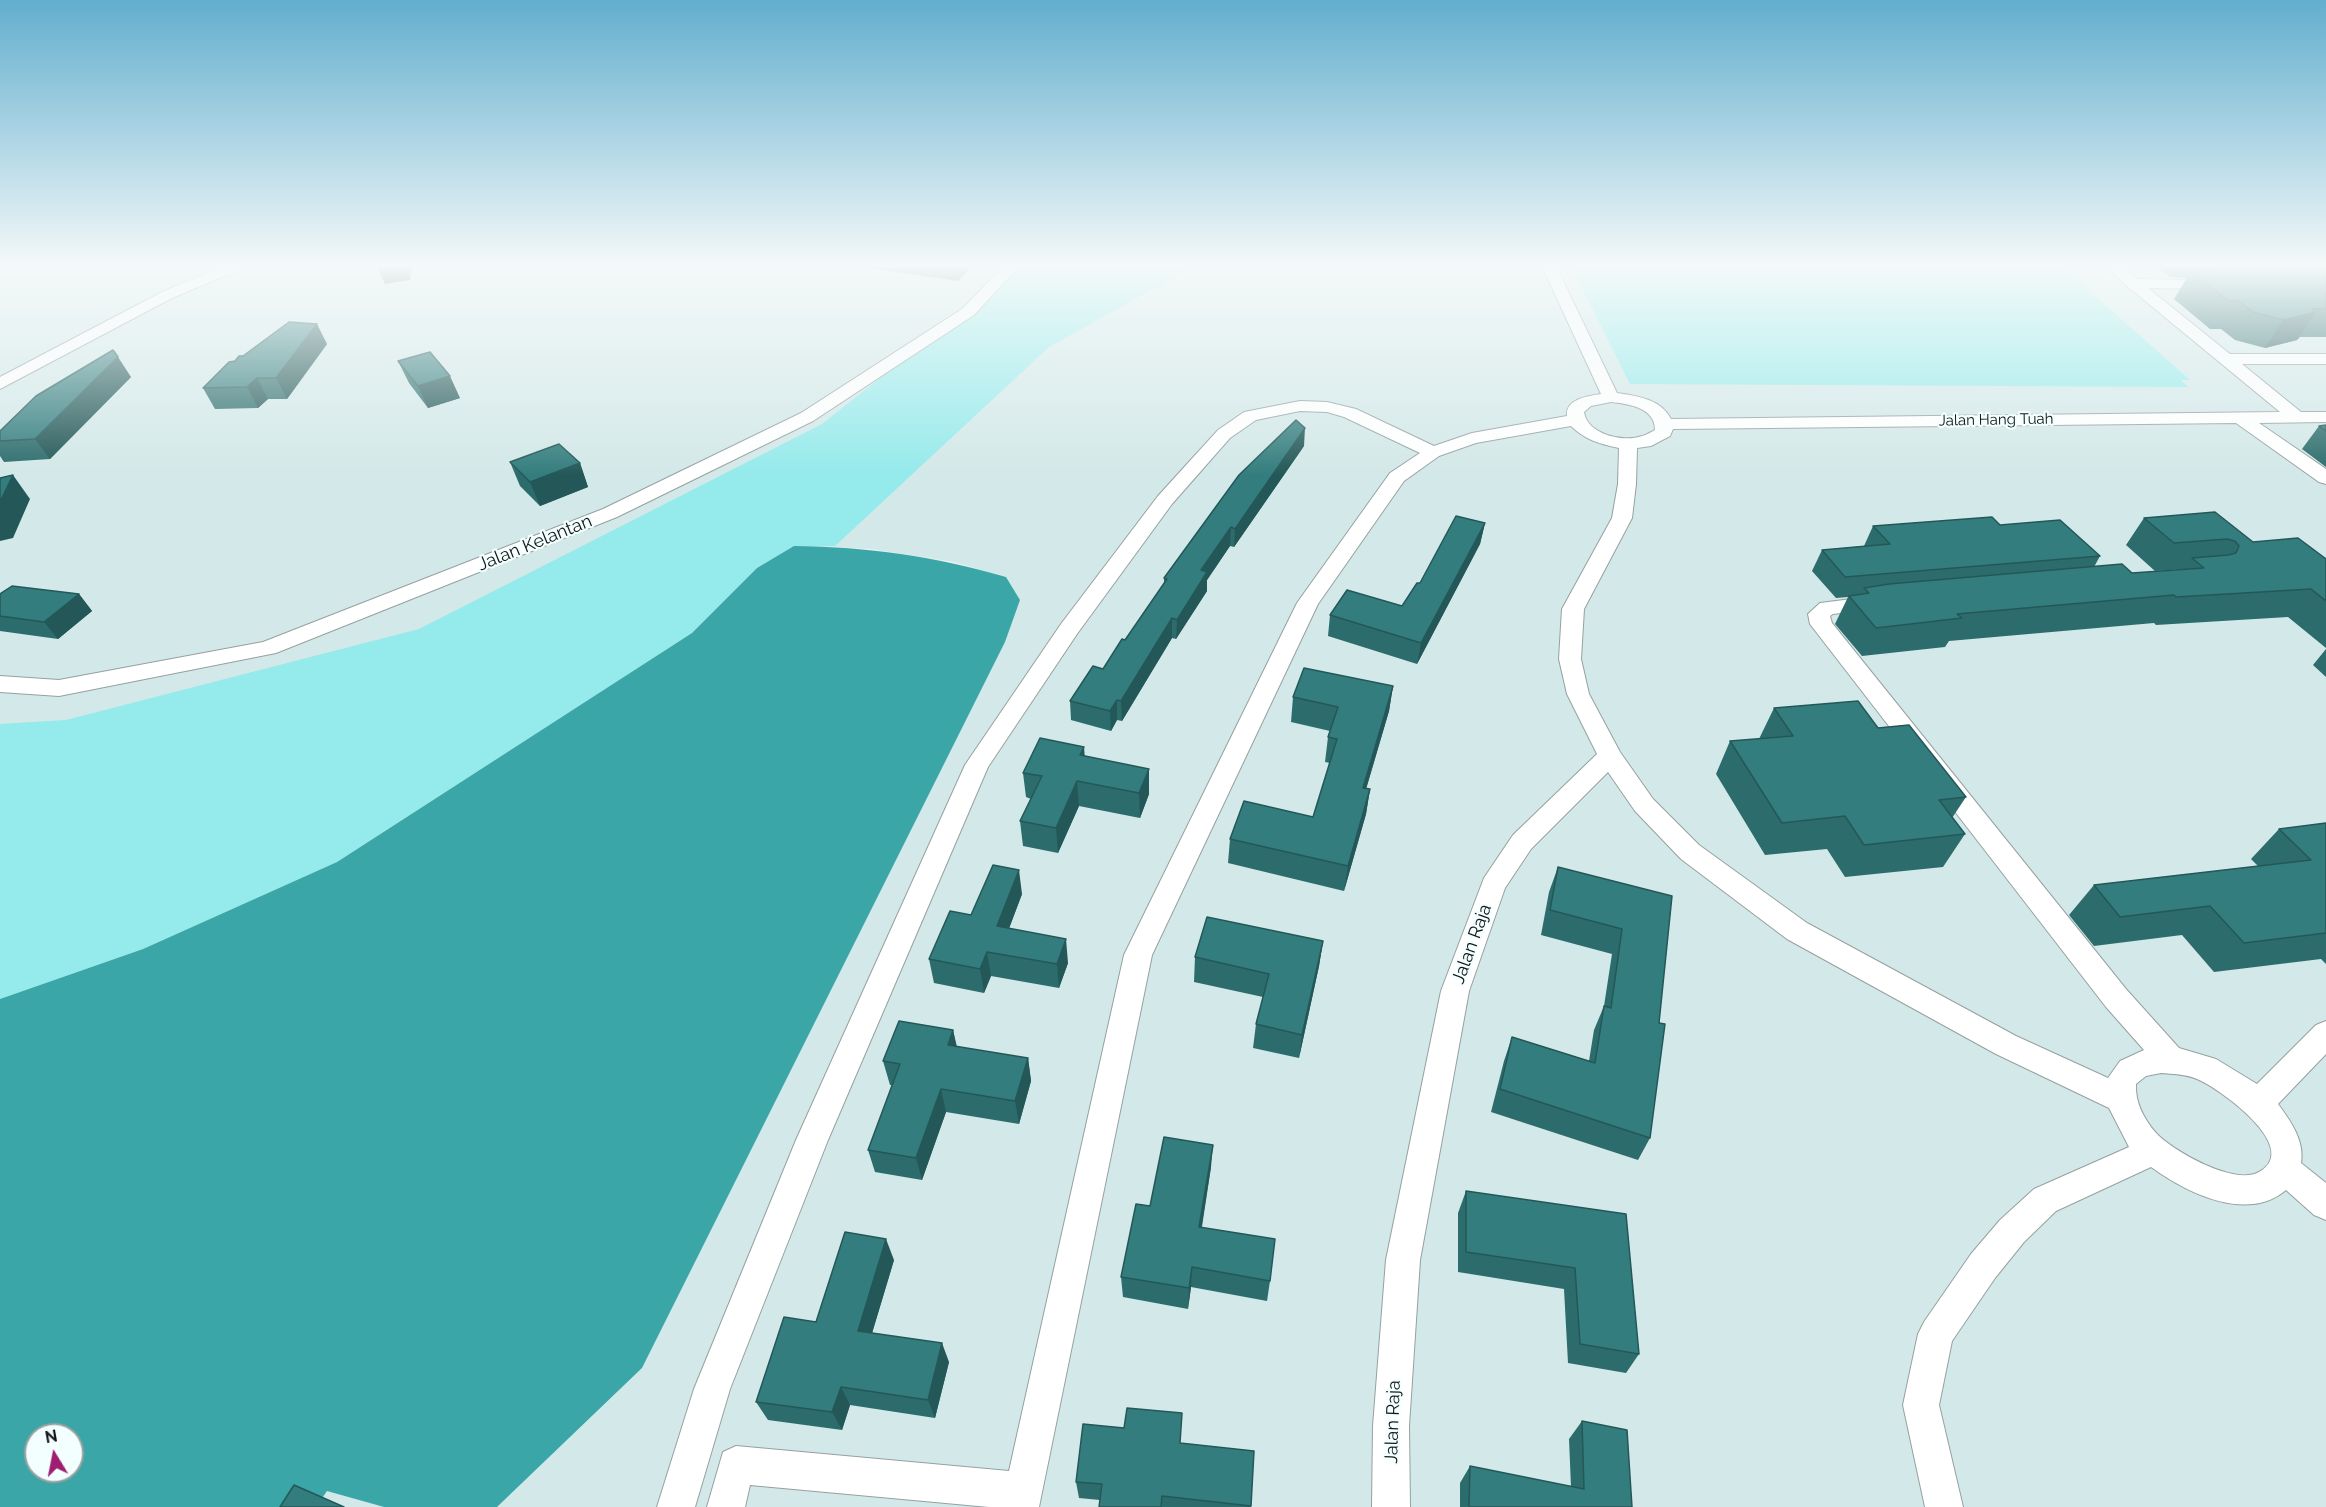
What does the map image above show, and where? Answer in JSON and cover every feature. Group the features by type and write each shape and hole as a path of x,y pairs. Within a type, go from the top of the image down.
{"street":[{"path":"0,384 93,334"},
{"name":"Jalan Kelantan","path":"0,684 59,688 268,648 610,513 807,417 934,334"},
{"path":"1581,334 1611,397"},
{"path":"2195,334 2296,417"},
{"path":"2225,359 2326,359"},
{"path":"1611,397 1647,406 1662,416 1665,424 1664,432 1656,438 1628,444 1594,436 1579,427 1574,420 1573,412 1577,406 1597,398 1611,397"},
{"path":"676,1507 712,1389 812,1140 976,765 1069,629 1165,500 1224,434 1250,416 1300,406 1328,407 1350,412 1432,452"},
{"path":"2240,417 2326,478"},
{"name":"Jalan Hang Tuah","path":"1665,424 2326,417"},
{"path":"726,1507 736,1465 1021,1499 1138,955 1308,603 1397,477 1432,452 1472,438 1574,420"},
{"path":"1628,444 1627,484 1622,518 1573,609 1570,659 1578,694 1610,756 1644,805 1690,852 1797,931 2006,1045 2121,1099"},
{"path":"1899,601 1828,608 1819,614 1821,624 2116,998 2170,1059"},
{"name":"Jalan Raja","path":"1390,1507 1391,1426 1403,1260 1455,991 1493,885 1522,842 1610,756"},
{"path":"2258,1103 2326,1034"},
{"path":"2170,1059 2200,1066 2232,1082 2258,1103 2277,1126 2286,1149 2285,1169 2274,1183 2253,1190 2227,1188 2197,1179 2153,1151 2129,1120 2121,1099 2122,1081 2132,1068 2148,1061 2170,1059"},
{"path":"1944,1507 1921,1405 1936,1334 1990,1257 2012,1231 2045,1200 2153,1151"},
{"path":"2285,1169 2326,1204"}],"shaded area":[{"path":"0,334 2326,334 2326,1507 497,1507 642,1368 1005,642 1020,600 1006,577 954,562 872,549 794,546 692,633 526,741 0,999"},
{"path":"935,334 1072,334 1049,347 835,546 794,546 757,568 692,633 337,862 143,949 0,999 0,724 66,720 419,629 822,424"},
{"path":"1605,334 2138,334 2190,380 2181,380 2188,387 1630,384"},
{"path":"794,546 848,548 953,563 1006,577 1020,600 1005,642 642,1368 497,1507 384,1507 327,1491 316,1507 0,1507 0,999 143,949 337,862 692,633 757,568"},
{"path":"327,1490 384,1507 316,1507"}],"building":[{"path":"272,334 309,334 276,378 257,378 247,387 203,388 229,362 243,356"},
{"path":"113,350 118,357 35,439 0,441 0,431 36,396"},
{"path":"430,352 450,376 418,386 398,361"},
{"path":"1296,420 1305,428 1235,529 1231,527 1201,570 1207,572 1177,620 1172,618 1121,701 1117,700 1110,711 1070,701 1093,666 1103,669 1122,639 1125,640 1167,579 1164,578 1239,475"},
{"path":"559,444 580,463 530,482 510,462"},
{"path":"13,475 0,502 0,478"},
{"path":"2215,512 2253,542 2298,538 2326,559 2326,601 2311,589 2176,597 2174,595 1957,614 1962,618 1876,628 1849,596 1869,593 1864,588 1889,584 2122,564 2132,573 2204,568 2192,558 2236,553 2239,546 2235,541 2227,539 2174,543 2144,518"},
{"path":"1456,516 1485,523 1421,643 1330,615 1347,590 1402,606 1417,583 1420,583"},
{"path":"1992,517 2000,525 2060,520 2100,556 1845,577 1822,550 1890,544 1873,526"},
{"path":"12,586 79,594 44,622 0,616 0,594"},
{"path":"1304,668 1393,686 1363,788 1370,789 1348,866 1230,839 1244,801 1313,817 1337,739 1328,737 1338,707 1293,697"},
{"path":"1858,701 1878,728 1909,725 1966,797 1939,800 1965,834 1864,845 1845,816 1782,823 1730,741 1793,736 1774,708"},
{"path":"1040,738 1084,747 1080,755 1149,769 1139,793 1077,781 1056,828 1020,821 1042,776 1023,773"},
{"path":"2326,823 2326,933 2244,943 2210,906 2120,917 2094,885 2311,860 2279,829"},
{"path":"993,865 1019,870 997,926 1066,939 1057,964 987,952 980,969 929,959 950,911 971,915"},
{"path":"1558,867 1672,896 1659,1023 1665,1024 1650,1138 1500,1089 1512,1037 1595,1063 1604,1006 1611,1008 1622,929 1550,910"},
{"path":"1207,917 1323,941 1302,1035 1256,1024 1269,974 1195,957"},
{"path":"899,1021 953,1030 948,1045 1028,1058 1015,1101 941,1089 916,1158 868,1150 900,1064 883,1061"},
{"path":"1164,1137 1213,1145 1199,1227 1275,1239 1270,1281 1192,1267 1189,1288 1121,1277 1136,1204 1150,1206"},
{"path":"1466,1191 1626,1214 1639,1354 1580,1344 1575,1268 1466,1252"},
{"path":"845,1232 886,1239 858,1331 942,1343 928,1400 841,1387 832,1412 756,1402 784,1317 816,1322"},
{"path":"1127,1408 1182,1413 1180,1443 1254,1451 1251,1506 1162,1496 1161,1507 1099,1507 1102,1484 1076,1482 1083,1424 1124,1428"},
{"path":"1582,1421 1627,1430 1632,1507 1469,1507 1470,1466 1584,1489"},
{"path":"294,1485 344,1507 280,1507"}]}
